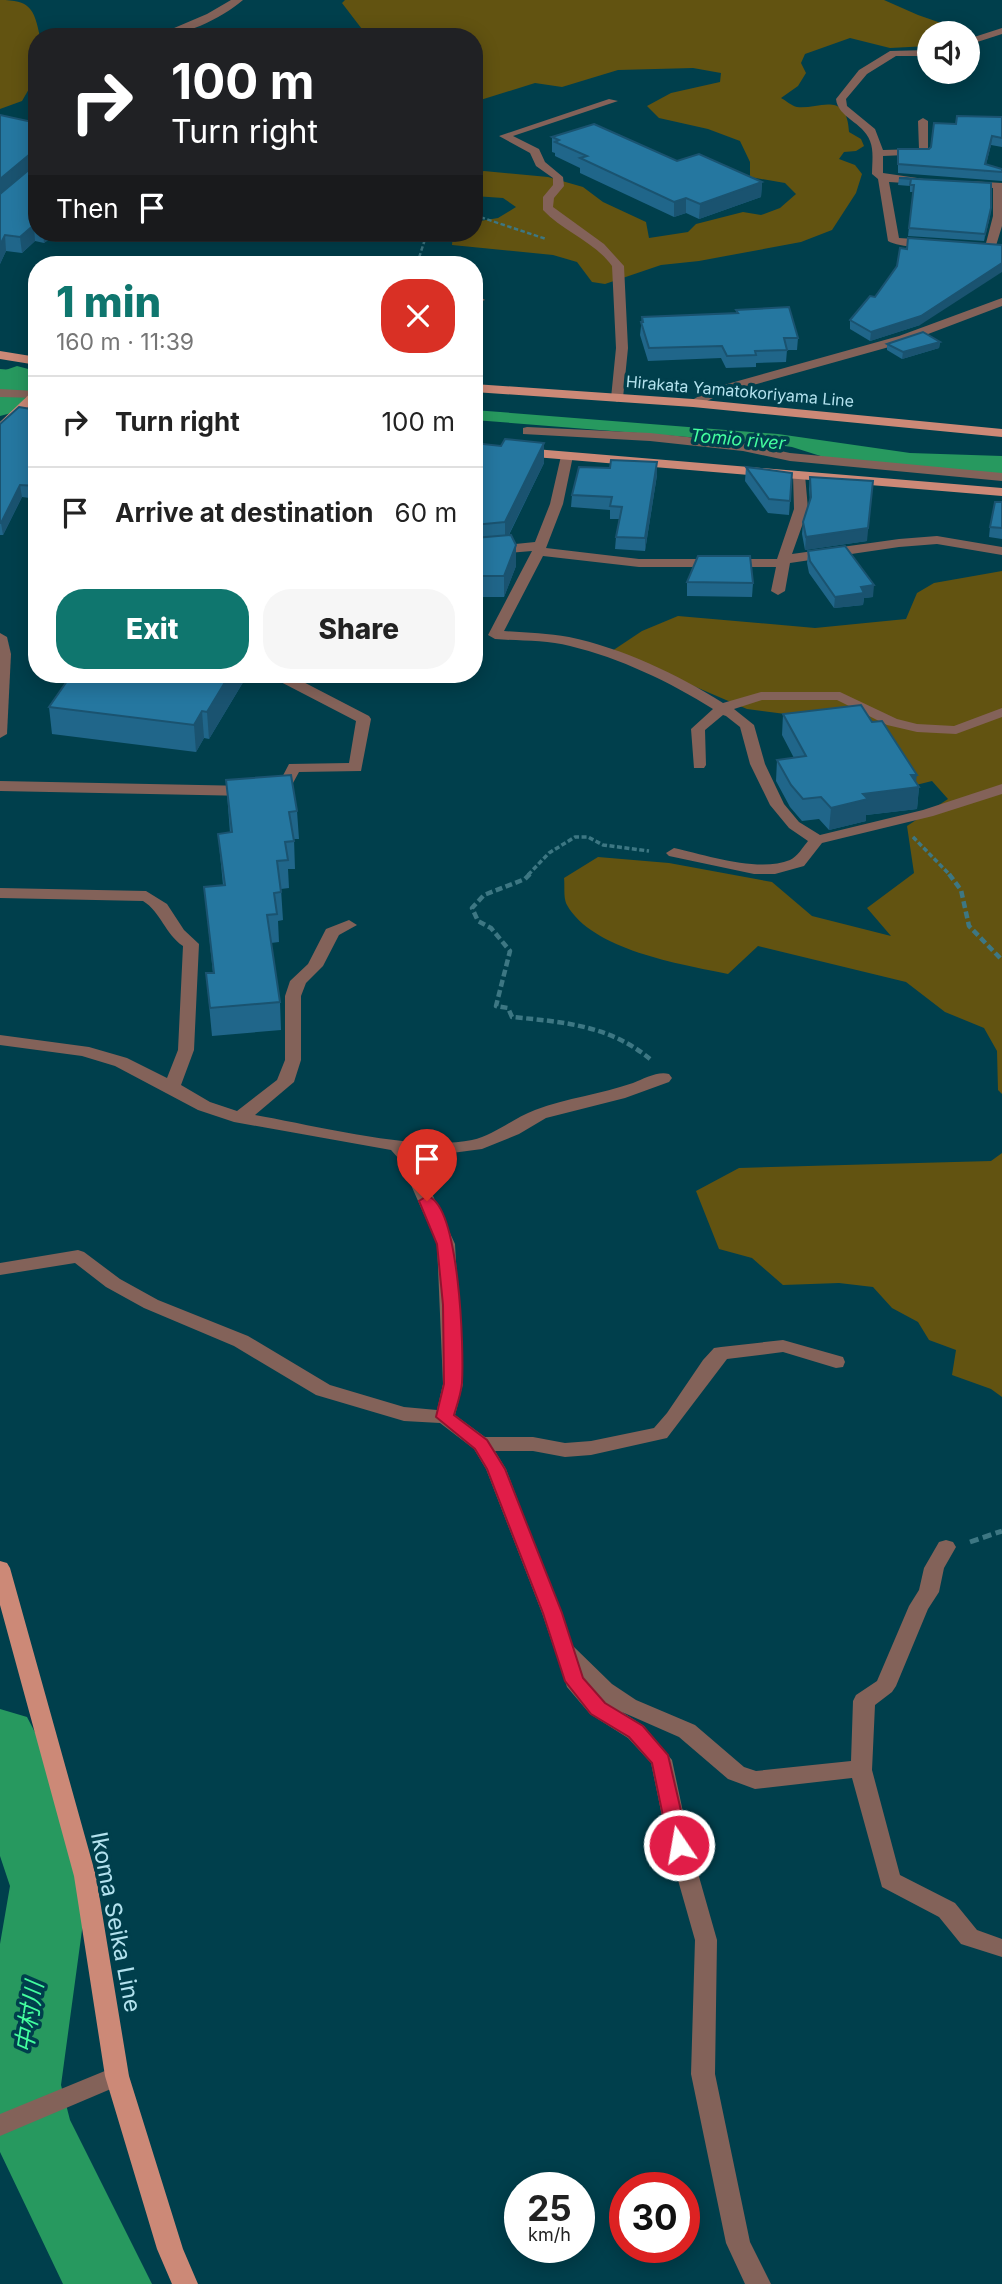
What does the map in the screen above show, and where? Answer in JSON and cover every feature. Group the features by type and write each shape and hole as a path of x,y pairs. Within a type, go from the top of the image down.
{"main road":[{"path":"0,355 28,360"},
{"name":"Hirakata Yamatokoriyama Line","path":"483,389 693,403 1002,433"},
{"path":"0,429 28,402"},
{"path":"483,449 1002,492"},
{"name":"Ikoma Seika Line","path":"0,1568 85,1877 117,2076 170,2249 185,2284"}],"street":[{"path":"180,28 239,0"},
{"path":"980,38 1002,31"},
{"path":"917,53 894,53 863,72 841,99 842,107 877,138 877,174 883,178 934,181"},
{"path":"613,101 504,136 535,151 540,164 558,177 559,186 549,197 547,208 555,217 594,241 617,263 621,282 624,337 617,398"},
{"path":"878,153 924,152 923,121"},
{"path":"883,178 894,242 936,244"},
{"path":"960,183 998,186 1002,197 997,247 977,246"},
{"path":"693,403 717,391 769,379 903,339 1002,302"},
{"path":"0,393 28,394"},
{"path":"527,431 650,437 743,447 790,457 1002,477"},
{"path":"567,456 565,475 540,548 495,635 548,638 574,643 621,660 724,707 747,725 748,738 763,778 782,811 796,826 809,832 817,840"},
{"path":"778,591 784,561 801,509 799,475"},
{"path":"483,551 540,548 639,563 784,561 940,540 1002,551"},
{"path":"0,638 4,654 0,734"},
{"path":"0,786 282,792 294,767 356,768 364,719 294,683"},
{"path":"699,765 698,729 724,707 761,696 840,696 892,722 916,728 956,730 1002,712"},
{"path":"674,853 754,869 775,869 798,863 817,840 898,821 1002,789"},
{"path":"0,893 146,896 160,902 181,939 191,944 186,1050 172,1087"},
{"path":"240,1118 285,1082 293,1060 293,996 298,981 315,966 332,932 349,925"},
{"path":"0,1040 83,1051 121,1062 204,1106 240,1118 397,1145 437,1149 475,1144 513,1130 540,1114 619,1094 663,1078"},
{"path":"397,1145 408,1158 446,1244 452,1305 453,1384 445,1417"},
{"path":"0,1269 78,1255 113,1283 151,1304 242,1341 323,1390 404,1414 445,1417 481,1444 496,1469 552,1613 574,1681 598,1708 636,1732 661,1760 679,1845 706,1940 703,2074 712,2125 738,2244 758,2284"},
{"path":"481,1444 533,1444 565,1450 591,1448 660,1433 721,1353 783,1346 836,1362"},
{"path":"946,1547 934,1567 929,1592 919,1606 885,1686 864,1701 861,1770 890,1881 947,1910 969,1937 1002,1948"},
{"path":"564,1650 604,1690 628,1706 687,1731 736,1773 755,1780 834,1769 861,1770"},
{"path":"0,2125 117,2076"}],"path":[{"path":"483,218 553,241"},
{"path":"898,821 951,876 961,890 969,926 1002,960"},
{"path":"663,1078 659,1067 632,1042 601,1029 570,1022 512,1017 508,1008 496,1006 510,951 491,928 478,921 472,908 484,895 525,879 549,853 575,837 588,837 603,845 629,850 674,853"},
{"path":"946,1547 1002,1531"}],"shaded area":[{"path":"0,0 10,0 29,8 38,28 28,28 28,91 22,101 0,109"},
{"path":"345,0 884,0 935,21 917,21 917,47 890,48 850,38 805,54 801,63 806,73 798,86 781,98 797,107 830,104 837,106 843,110 849,132 861,139 864,146 856,151 844,152 839,159 855,165 862,174 856,193 832,230 801,242 699,261 661,265 605,284 592,282 577,262 553,255 452,245 452,242 483,242 483,220 498,218 516,207 503,198 483,197 483,171 548,177 583,187 603,202 646,222 649,238 688,232 696,224 743,212 761,215 780,208 796,194 785,183 750,177 750,162 740,141 708,129 659,118 647,106 671,93 720,82 721,73 693,68 618,70 562,87 535,83 483,99 483,28 361,28 342,3"},
{"path":"1002,571 1002,1094 998,1090 997,1051 984,1028 945,1012 906,982 758,946 728,974 663,960 616,944 596,933 579,920 567,905 564,878 598,857 669,863 772,882 812,916 891,936 867,908 914,873 907,826 948,799 932,781 912,786 793,715 747,709 612,651 642,631 678,616 815,628 906,619 917,593 934,583"},
{"path":"1002,1153 1002,1397 991,1389 952,1375 956,1350 929,1340 918,1322 892,1308 873,1287 839,1283 783,1285 752,1258 719,1249 696,1191 739,1168 991,1161"}],"water":[{"path":"0,369 28,371 28,387 0,384"},
{"name":"Tomio river","path":"483,411 778,434 910,453 1002,456 1002,474 827,458 792,447 483,421"}],"building":[{"path":"0,115 28,121 28,156 0,179"},
{"path":"957,116 1002,117 1002,138 992,136 985,164 1002,169 1002,172 898,164 898,149 929,149 934,123 956,124"},
{"path":"594,124 677,161 699,154 762,182 700,204 686,198 674,202 580,158 587,156 555,142 559,140 552,137"},
{"path":"28,171 28,230 20,237 5,235 0,245 0,194"},
{"path":"899,178 991,183 991,208 985,234 909,228 914,185 910,185 911,179"},
{"path":"908,238 1002,245 1002,263 921,316 871,332 850,320 870,296 875,297 897,266 900,248 907,249"},
{"path":"789,307 798,338 784,338 787,350 755,351 756,355 727,356 722,346 649,348 641,322 642,317 738,313 736,310"},
{"path":"923,332 940,342 903,352 887,344"},
{"path":"19,407 28,408 28,485 20,485 1,523 0,523 0,424"},
{"path":"505,439 544,443 505,522 483,524 483,444 501,446"},
{"path":"611,460 657,462 645,538 616,537 622,507 610,506 612,497 572,495 579,467 610,468"},
{"path":"746,467 792,473 790,501 769,499"},
{"path":"810,477 873,481 868,528 806,537 803,522 811,497"},
{"path":"995,502 1002,502 1002,528 990,527"},
{"path":"511,535 516,545 504,576 483,576 483,537"},
{"path":"845,546 874,585 861,587 864,593 835,597 810,561 808,551"},
{"path":"698,556 750,556 753,583 687,582"},
{"path":"66,683 225,683 207,712 202,711 194,725 49,707"},
{"path":"861,705 872,722 882,721 917,775 911,775 919,787 863,794 868,799 831,808 821,797 803,799 791,785 777,760 806,756 783,714"},
{"path":"291,775 297,811 289,812 294,841 285,842 288,860 277,861 281,892 274,893 277,914 267,915 280,1002 210,1008 206,973 214,973 204,887 225,885 218,834 232,832 226,780"}],"waterway":[{"name":"中村川","path":"0,403 17,379"},
{"name":"中村川","path":"0,1738 49,1886 19,2085 29,2124 108,2284"}],"route":[{"path":"427,1201 446,1244 452,1305 453,1384 445,1417 481,1444 496,1469 552,1613 574,1681 598,1708 636,1732 661,1760 679,1845"}]}
